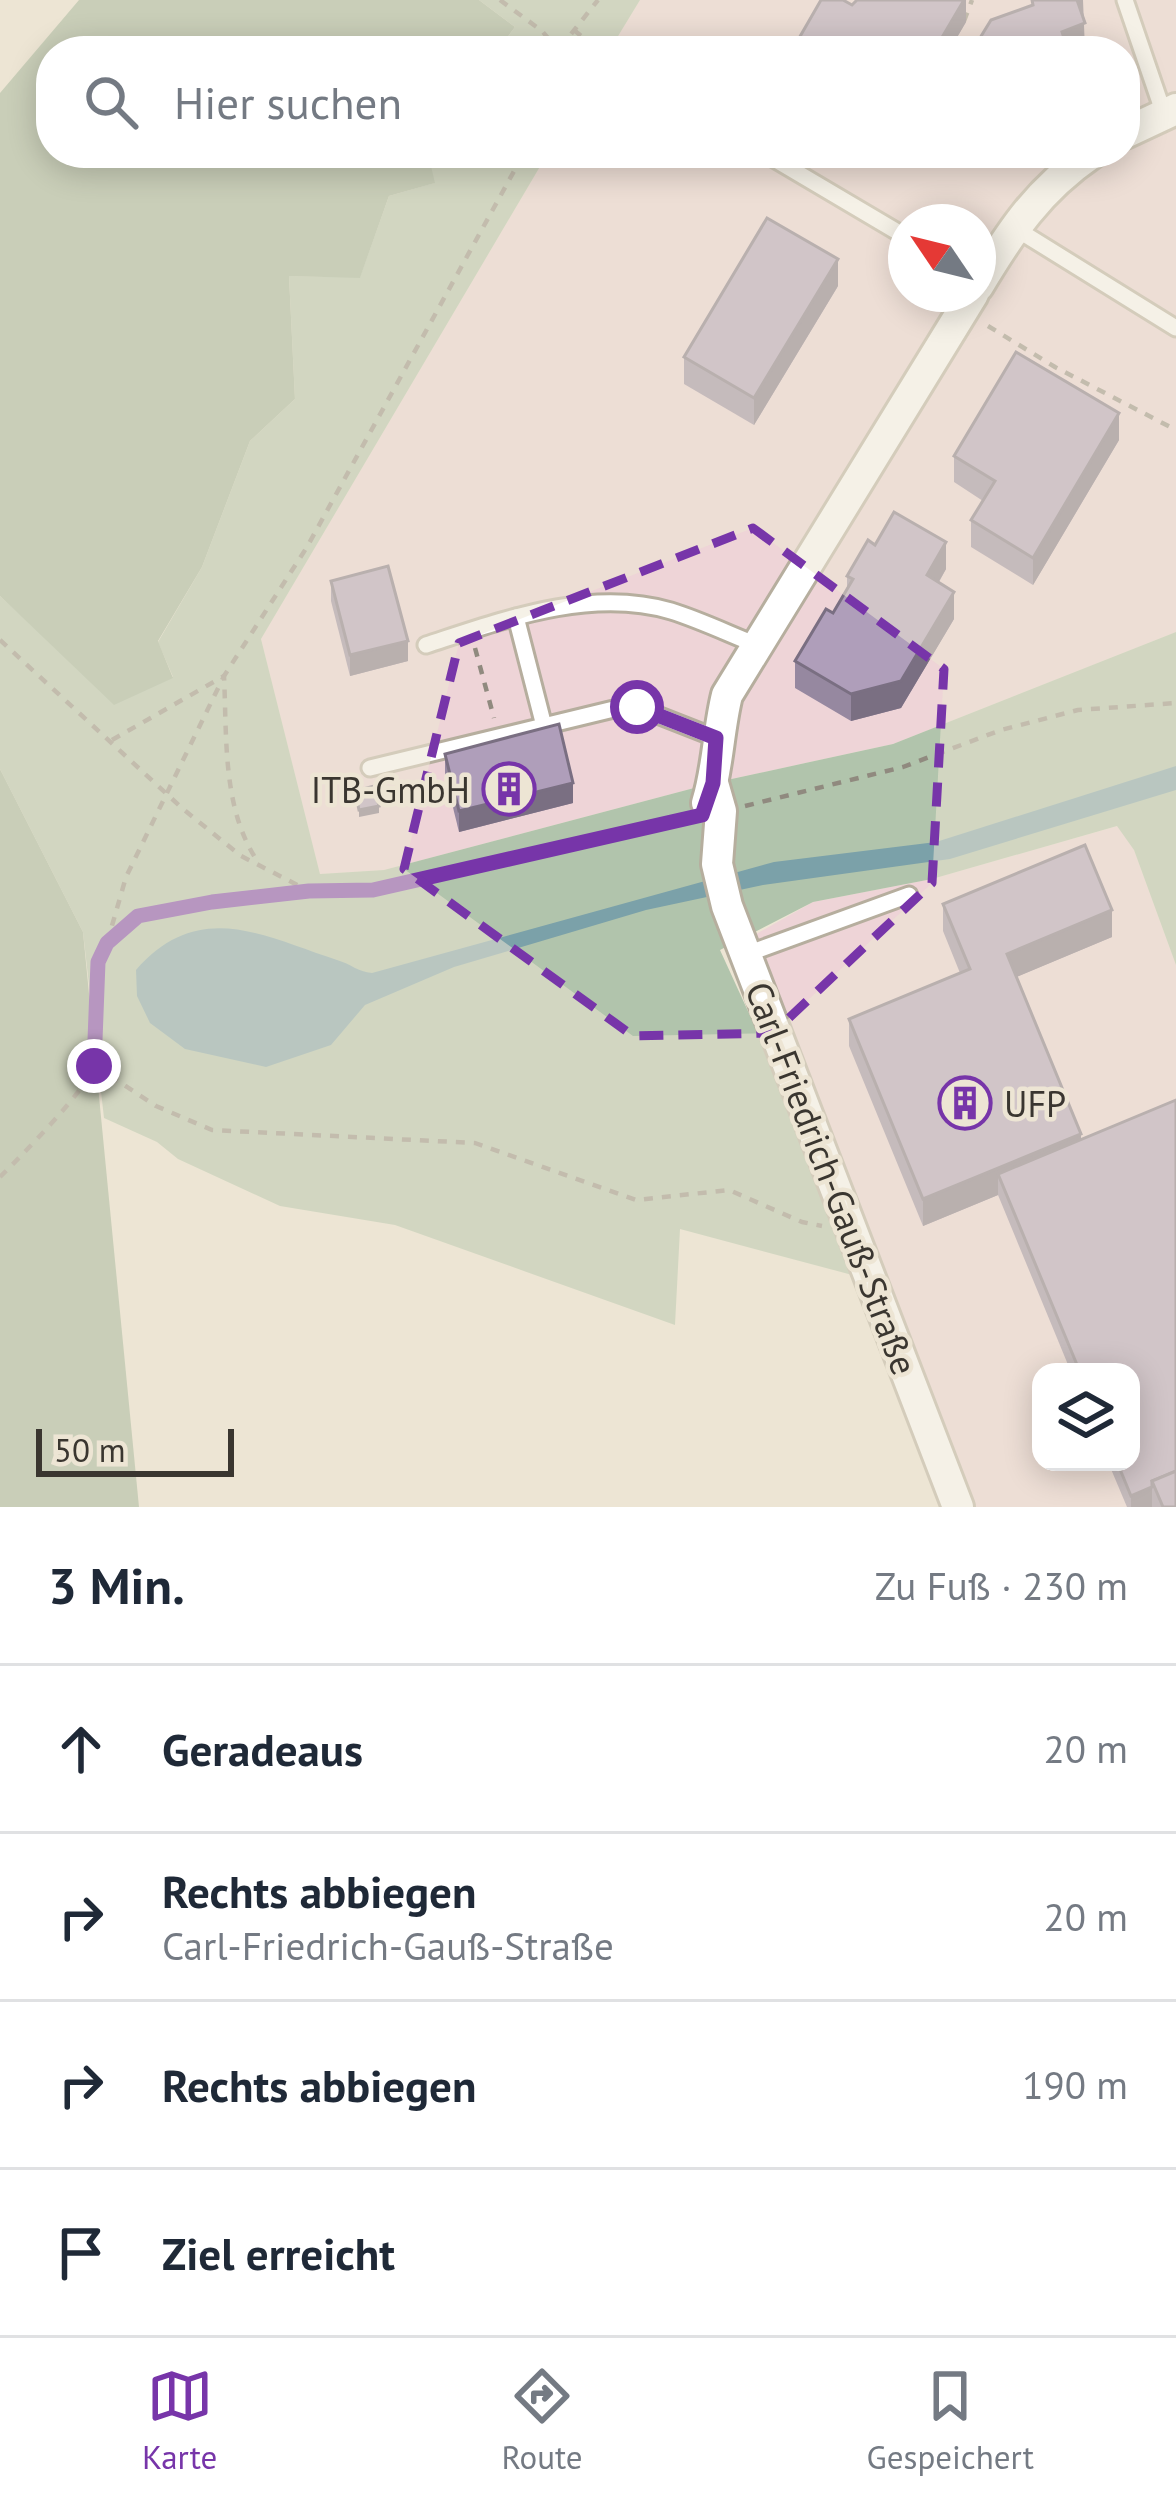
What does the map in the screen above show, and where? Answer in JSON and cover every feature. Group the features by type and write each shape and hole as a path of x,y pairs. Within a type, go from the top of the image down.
{"street":[{"path":"1140,126 1170,111"},
{"name":"Carl-Friedrich-Gauß-Straße","path":"996,254 1012,227 1070,168"},
{"name":"Carl-Friedrich-Gauß-Straße","path":"958,1507 727,906 712,803 716,738 727,695 961,312"}],"lane":[{"path":"1125,0 1140,36"},
{"path":"1140,37 1170,111"},
{"path":"789,168 888,226"},
{"path":"1012,227 1176,328"},
{"path":"426,645 516,616 584,602 667,610 757,645"},
{"path":"516,616 544,726"},
{"path":"370,769 637,707 716,738"},
{"path":"747,954 909,895"}],"path":[{"path":"500,0 543,36"},
{"path":"570,36 598,0"},
{"path":"964,21 972,0"},
{"path":"574,30 581,36"},
{"path":"0,1177 41,1137 94,1066 98,962 126,877 224,676 307,547 516,168"},
{"path":"996,311 1055,367 1176,430"},
{"path":"470,631 499,737"},
{"path":"0,640 241,856 309,891"},
{"path":"111,741 224,676"},
{"path":"224,676 237,825 262,867"},
{"path":"107,943 138,916 309,891 373,890 712,803 903,767 1001,730 1078,710 1176,703"},
{"path":"94,1066 156,1106 212,1130 475,1143 636,1200 729,1190 802,1222 852,1231"}],"highlighted area":[{"path":"753,528 944,669 932,883 773,1033 633,1036 404,869 459,643"}],"shaded area":[{"path":"640,0 1176,0 1176,632 893,744 713,783 384,870 320,874 261,639 539,168 1140,168 1140,36 618,36"},
{"path":"1118,826 1134,850 1176,965 1176,1507 958,1507 742,942 813,902 932,879"}],"green space":[{"path":"79,0 479,0 515,27 508,36 48,36"},
{"path":"479,0 640,0 618,36 508,36 515,27"},
{"path":"36,51 36,168 432,168 435,183 389,196 360,278 289,276 295,399 250,441 202,567 158,641 173,678 114,705 0,596 0,93"},
{"path":"431,168 539,168 261,639 320,874 384,870 713,783 893,744 1176,632 1176,965 1134,850 1117,826 932,879 813,902 720,950 871,1280 680,1229 675,1325 395,1225 280,1206 104,1118 83,932 0,769 0,596 39,632 173,677 158,642 202,567 250,441 295,399 289,276 360,277 389,196 434,183"},
{"path":"0,769 83,932 139,1507 0,1507"}],"water":[{"path":"1176,766 1176,790 950,859 763,885 646,910 454,967 365,1005 331,1045 266,1067 185,1049 150,1023 137,996 136,970 160,948 208,929 257,934 372,973 774,862 936,842"}],"building":[{"path":"821,0 852,5 857,0 964,0 943,36 800,36"},
{"path":"1032,0 1077,0 1085,23 1062,32 1063,36 981,36 991,20 1033,5"},
{"path":"767,218 838,259 754,398 684,357"},
{"path":"1016,352 1119,413 1033,558 971,520 995,481 954,456"},
{"path":"894,512 946,542 927,575 954,592 901,681 851,694 795,661 826,609 833,613 868,540 875,545"},
{"path":"388,566 408,641 350,655 331,581"},
{"name":"ITB-GmbH","path":"559,724 573,783 459,811 445,754"},
{"path":"374,786 379,806 359,810 355,791"},
{"name":"UFP","path":"1085,845 1112,910 1007,954 1081,1134 923,1199 849,1019 970,969 943,904"},
{"path":"1176,1100 1176,1471 1152,1481 1152,1487 1131,1496 1121,1471 1140,1471 1140,1363 1076,1363 998,1174"},
{"path":"1176,1471 1176,1507 1163,1507 1152,1481"}],"place":[{"name":"ITB-GmbH","path":"509,789"},
{"name":"UFP","path":"965,1103"}],"route":[{"path":"94,1066 98,962 107,943 138,916 309,891 373,890 702,815 713,783 716,738 637,707"}]}
